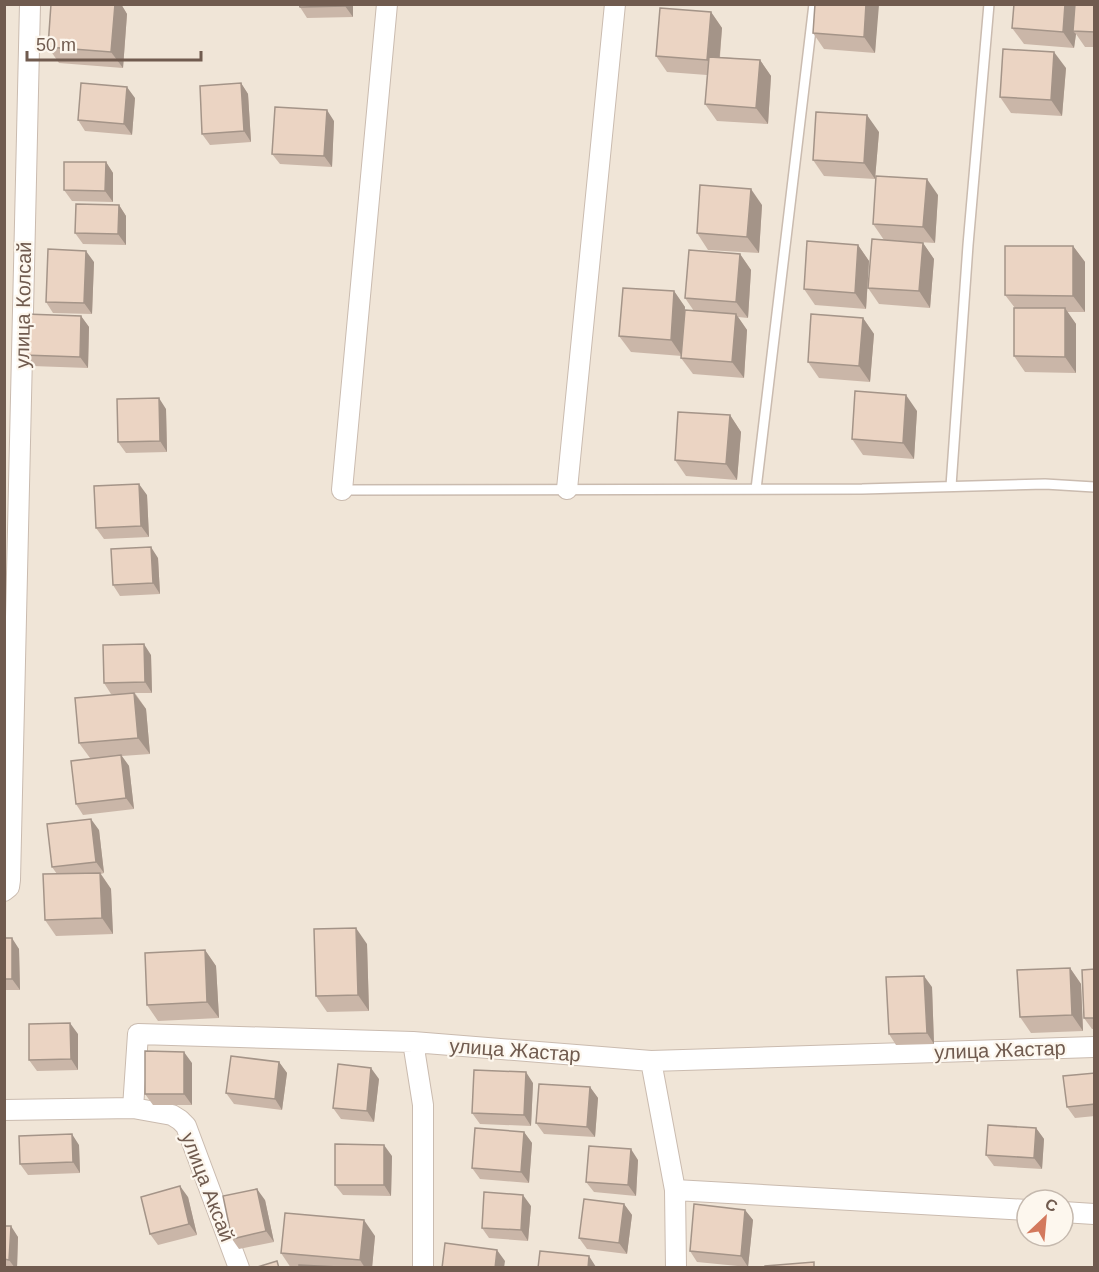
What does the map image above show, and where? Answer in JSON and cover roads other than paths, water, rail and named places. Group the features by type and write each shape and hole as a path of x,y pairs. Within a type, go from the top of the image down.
{"street":[{"name":"улица Колсай","path":"4,891 9,887 10,880 16,445 30,4"},
{"path":"342,490 387,4"},
{"path":"567,489 615,4"},
{"name":"улица Жастар","path":"133,1108 138,1034 413,1042 651,1061 1095,1047"},
{"path":"413,1042 423,1105 423,1268"},
{"path":"651,1061 675,1190 676,1268"},
{"path":"4,1110 133,1108"},
{"name":"улица Аксай","path":"133,1108 172,1115 186,1126 239,1268"},
{"path":"675,1190 1015,1209"},
{"path":"1075,1213 1095,1214"}],"lane":[{"path":"756,489 814,4"},
{"path":"951,486 969,233 989,4"},
{"path":"342,490 862,489 1045,484 1095,487"}]}
